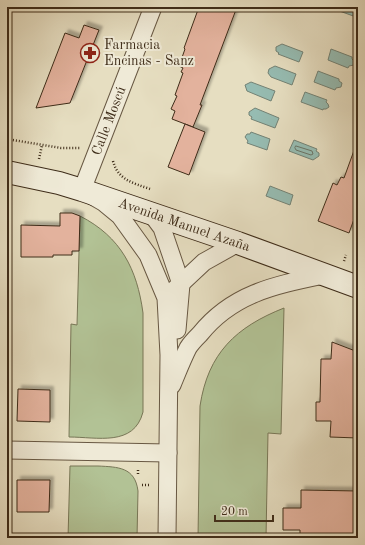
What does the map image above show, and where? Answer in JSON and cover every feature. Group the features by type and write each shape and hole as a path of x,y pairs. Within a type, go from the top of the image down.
{"street":[{"name":"Calle Moscú","path":"82,190 153,7"},
{"name":"Avenida Manuel Azaña","path":"7,172 59,183 150,212 358,287"},
{"path":"82,190 103,202 120,216 148,255 166,298 169,355 167,538"},
{"path":"150,212 162,228 181,284 176,331 169,355"},
{"path":"166,298 204,262 238,243"},
{"path":"169,392 189,348 206,326 222,311 241,299 282,284 324,275"},
{"path":"7,450 168,453"}],"path":[{"path":"7,139 19,141"}],"green space":[{"path":"80,216 94,224 106,234 125,256 136,282 143,313 143,412 132,431 113,438 69,437 71,324 77,325"},
{"path":"284,308 281,434 268,433 266,538 198,538 200,406 204,387 217,357 238,333 267,315"},
{"path":"70,466 119,468 129,473 133,477 138,491 137,538 68,538"}],"water":[{"path":"335,7 358,7 358,15 356,15 356,17 334,9"},
{"path":"282,44 303,52 299,62 278,54 279,53 276,51 276,47"},
{"path":"331,49 352,57 354,65 349,66 348,68 328,60"},
{"path":"275,66 296,74 292,85 271,77 268,73 269,69"},
{"path":"318,71 339,79 342,83 341,87 336,88 335,90 314,82"},
{"path":"251,82 275,91 271,101 247,91 245,85"},
{"path":"305,92 327,100 326,102 329,107 323,110 301,102"},
{"path":"255,108 279,118 275,128 251,119 252,117 249,115 249,112"},
{"path":"251,132 270,139 267,150 247,143 248,141 245,137"},
{"path":"294,140 317,149 316,151 319,153 319,156 313,160 289,151"},
{"path":"270,186 293,195 290,205 266,196"}],"building":[{"path":"199,7 237,7 193,127 172,119 175,111 171,109 177,96 175,95 183,73 181,72 183,68 179,66"},
{"path":"84,25 99,30 70,103 36,108 65,33 79,38"},
{"path":"185,124 205,132 189,175 168,167"},
{"path":"356,145 358,145 358,208 349,233 318,221 333,183 337,185 341,177 344,178"},
{"path":"60,213 72,213 80,216 79,251 72,251 72,255 53,255 53,257 21,257 21,225 60,226"},
{"path":"332,342 358,352 358,438 330,437 331,421 316,421 316,402 320,402 321,359 331,359"},
{"path":"18,389 50,390 50,422 17,421"},
{"path":"17,480 50,480 49,512 17,512"},
{"path":"301,490 358,491 358,538 300,538 300,530 283,530 283,508 301,508"}],"place":[{"name":"Farmacia Encinas - Sanz","path":"90,53"}]}
